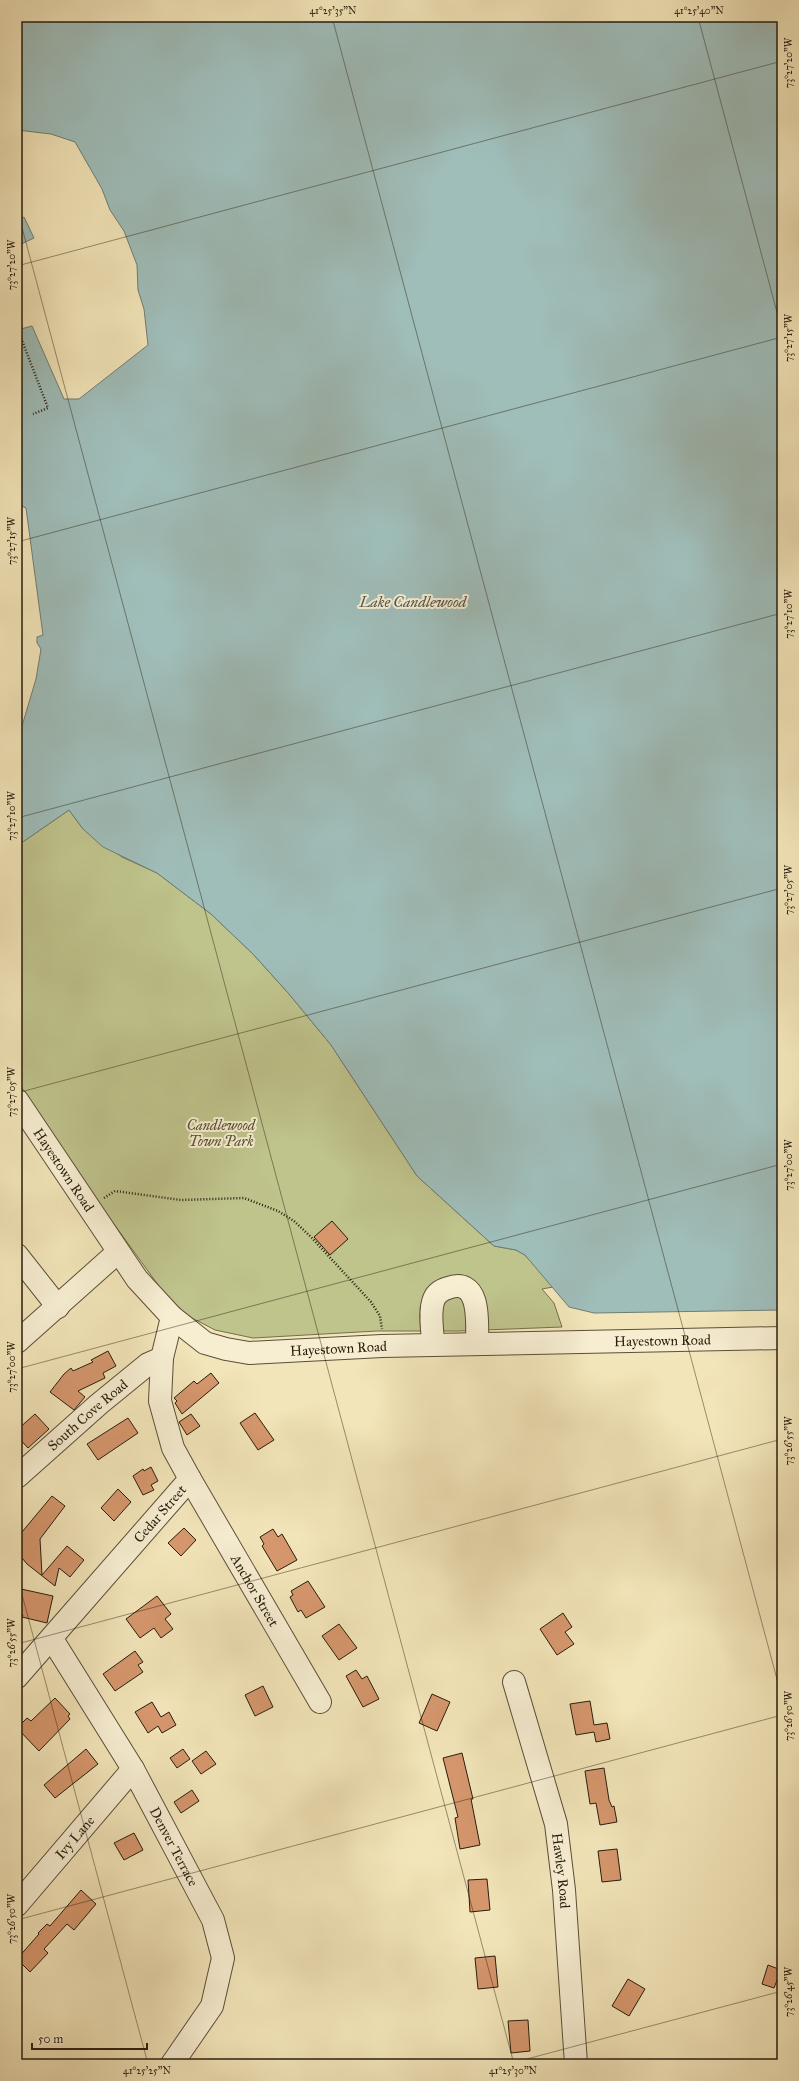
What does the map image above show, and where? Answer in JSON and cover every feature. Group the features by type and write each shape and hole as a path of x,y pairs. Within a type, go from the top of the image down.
{"street":[{"name":"Hayestown Road","path":"17,1100 137,1279 172,1317 205,1343 248,1353 382,1346 433,1335 477,1344 782,1338"},
{"path":"17,1342 118,1252"},
{"path":"17,1255 58,1307"},
{"path":"476,1322 469,1327 433,1335 433,1301 441,1290 453,1286 463,1288 474,1297 477,1312 477,1344"},
{"name":"Cedar Street","path":"17,1677 52,1639 190,1479 173,1448 160,1401 162,1358 172,1317"},
{"name":"South Cove Road","path":"17,1477 99,1404 148,1364 162,1358"},
{"name":"Anchor Street","path":"190,1479 320,1702"},
{"name":"Denver Terrace","path":"52,1639 133,1769 213,1920 223,1958 212,2006 172,2064"},
{"name":"Hawley Road","path":"514,1682 556,1824 564,1890 576,2064"},
{"name":"Ivy Lane","path":"17,1905 133,1769"}],"path":[{"path":"18,330 48,408 33,414"},
{"path":"88,1207 115,1191 181,1200 244,1198 278,1211 294,1221 311,1237 371,1302 380,1316 382,1346"}],"green space":[{"name":"Candlewood Town Park","path":"69,810 83,829 122,857 157,873 211,914 253,954 289,994 331,1045 417,1176 494,1246 516,1250 525,1255 553,1287 542,1289 554,1303 562,1327 458,1331 377,1331 253,1338 215,1330 192,1318 169,1300 98,1202 17,1081 17,846"}],"water":[{"name":"Lake Candlewood","path":"17,17 782,17 782,1310 594,1313 569,1307 525,1255 516,1250 494,1246 417,1176 331,1045 289,994 253,954 211,914 157,873 103,847 83,829 69,810 17,846 17,731 22,726 36,679 41,649 37,643 37,637 43,635 26,508 17,504 17,330 32,326 64,399 79,399 148,345 144,309 138,290 137,265 124,231 110,210 102,189 75,142 51,134 17,130"},
{"path":"24,217 34,238 17,246 17,221"}],"building":[{"path":"332,1221 348,1239 330,1255 314,1237"},
{"path":"108,1351 116,1366 103,1373 105,1378 78,1391 85,1397 74,1410 50,1392 64,1374 71,1368 73,1371 93,1362 91,1360"},
{"path":"211,1373 219,1383 182,1414 175,1403 177,1401 174,1398 194,1381 197,1384"},
{"path":"255,1413 274,1440 258,1450 240,1423"},
{"path":"35,1414 49,1429 28,1448 17,1436 17,1430"},
{"path":"191,1414 200,1426 187,1435 179,1422"},
{"path":"128,1418 138,1433 98,1460 87,1444"},
{"path":"151,1467 158,1481 151,1485 154,1490 143,1495 133,1476 143,1469 144,1471"},
{"path":"118,1489 131,1502 114,1521 101,1508"},
{"path":"52,1496 65,1506 40,1539 42,1575 67,1546 84,1560 70,1577 59,1568 55,1586 27,1564 17,1552 17,1538"},
{"path":"184,1528 196,1540 181,1556 168,1543"},
{"path":"273,1529 278,1537 282,1534 297,1560 277,1571 262,1546 264,1544 260,1537"},
{"path":"308,1581 325,1607 306,1618 301,1610 298,1612 290,1597 293,1595 291,1591"},
{"path":"21,1589 53,1596 47,1623 22,1617 23,1615 17,1614"},
{"path":"157,1596 171,1614 165,1619 173,1629 161,1638 154,1628 140,1638 126,1619"},
{"path":"563,1613 572,1627 565,1632 574,1644 557,1655 540,1629"},
{"path":"339,1624 357,1648 339,1660 322,1636"},
{"path":"135,1651 143,1662 138,1665 143,1672 115,1691 103,1674"},
{"path":"356,1670 362,1679 367,1676 379,1699 363,1707 346,1676"},
{"path":"263,1686 273,1707 255,1716 245,1695"},
{"path":"432,1694 450,1702 437,1731 419,1723"},
{"path":"55,1698 70,1714 68,1716 70,1719 39,1751 17,1728 27,1718 31,1721"},
{"path":"590,1701 594,1725 607,1723 610,1739 596,1742 594,1732 576,1735 570,1704"},
{"path":"152,1702 161,1717 169,1712 176,1725 162,1733 158,1726 148,1733 135,1712"},
{"path":"86,1749 98,1764 55,1798 44,1785"},
{"path":"183,1749 190,1759 177,1768 170,1758"},
{"path":"206,1751 216,1764 201,1774 192,1761"},
{"path":"462,1753 473,1799 471,1799 480,1845 460,1849 455,1818 458,1817 443,1758"},
{"path":"604,1768 609,1800 612,1807 614,1806 617,1822 600,1825 596,1803 590,1804 585,1771"},
{"path":"192,1790 199,1801 181,1813 174,1802"},
{"path":"134,1833 143,1850 124,1860 114,1843"},
{"path":"617,1849 621,1880 602,1882 598,1851"},
{"path":"487,1879 490,1910 470,1912 468,1880"},
{"path":"81,1890 96,1904 74,1930 67,1924 44,1949 48,1953 30,1972 17,1959 39,1934 38,1933 47,1924 50,1926"},
{"path":"495,1956 498,1987 478,1989 475,1958"},
{"path":"768,1965 781,1970 774,1988 762,1984"},
{"path":"628,1979 645,1989 629,2016 612,2006"},
{"path":"528,2020 530,2051 511,2053 508,2021"}]}
